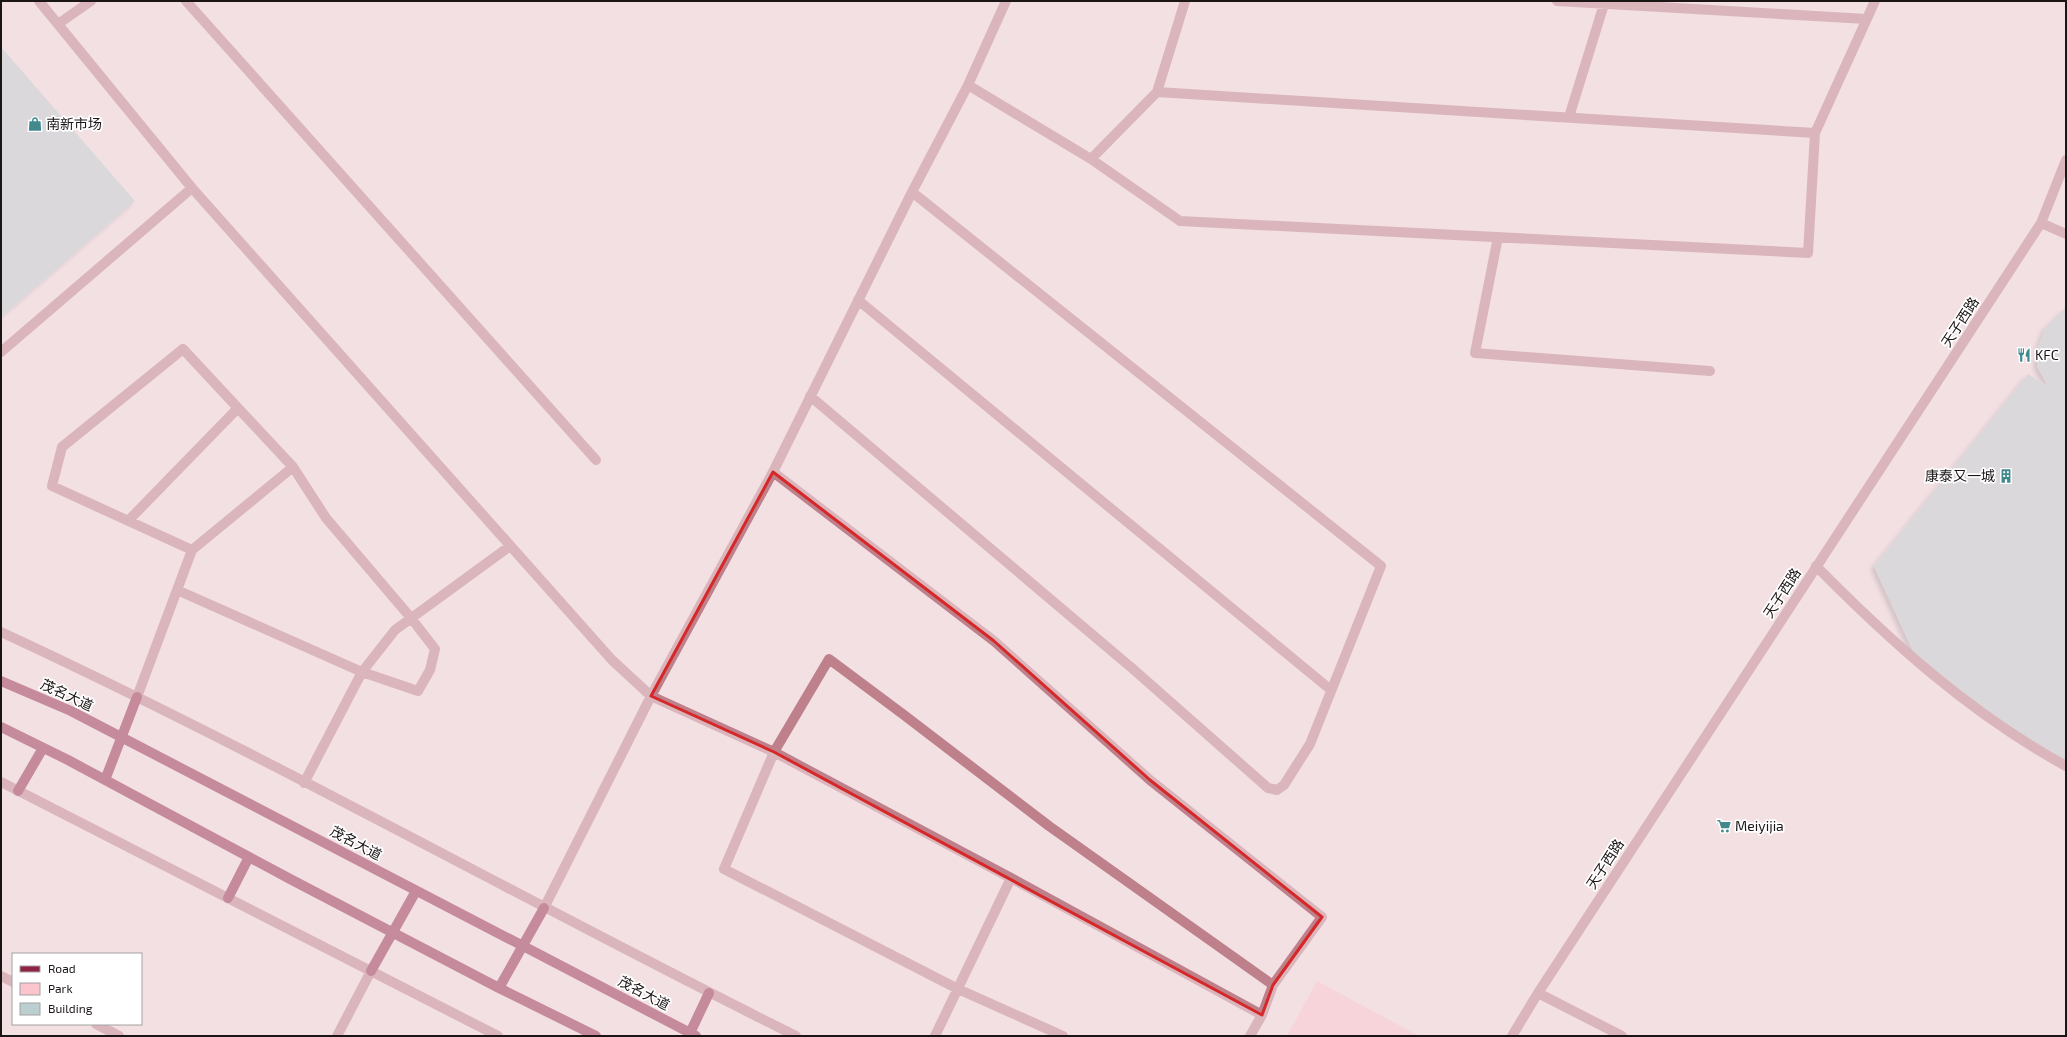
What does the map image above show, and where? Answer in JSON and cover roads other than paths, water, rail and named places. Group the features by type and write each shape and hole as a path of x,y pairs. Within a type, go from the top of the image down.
{"main road":[{"name":"茂名大道","path":"1,681 71,712 123,738 693,1034"},
{"path":"105,780 123,738 137,697"},
{"path":"1,727 591,1035"},
{"path":"18,791 43,748"},
{"path":"228,898 249,857"},
{"path":"371,971 416,891"},
{"path":"499,988 544,908"},
{"path":"693,1034 709,993"}],"street":[{"path":"39,1 192,188 612,660 651,696 774,752 1011,878 1262,1015"},
{"path":"58,24 91,1"},
{"path":"186,1 596,460"},
{"path":"544,908 651,696 773,472 912,192 968,85 1006,1"},
{"path":"1091,159 1157,92 1185,1"},
{"path":"1557,1 1605,2 1866,19"},
{"path":"968,85 1091,159 1180,221 1808,253 1815,133 1875,1"},
{"path":"1569,117 1605,2"},
{"path":"1157,92 1815,133"},
{"name":"天子西路","path":"1512,1036 1538,993 2041,223 2066,160"},
{"path":"1,352 192,188"},
{"path":"810,396 1133,669 1268,788 1277,790 1293,773 1310,744 1381,566 912,192"},
{"path":"2041,223 2066,234"},
{"path":"1498,237 1475,353 1710,371"},
{"path":"858,300 1331,690"},
{"path":"177,590 362,672 418,691 430,670 435,649 411,618 326,518 293,467 183,349 62,447 52,486 192,550"},
{"path":"128,521 238,408"},
{"path":"137,697 192,550 293,467"},
{"path":"773,472 994,641 1150,780 1322,917 1273,985 1262,1015 1250,1036"},
{"path":"304,783 362,672 395,630 510,546"},
{"path":"1816,566 1869,620 1968,704 2027,745 2066,766"},
{"path":"1,632 137,697 709,993 796,1036"},
{"path":"1063,1036 958,989 724,869 774,752 829,659 1049,826 1273,985"},
{"path":"1,782 498,1036"},
{"path":"935,1036 1011,878"},
{"path":"337,1036 371,971"},
{"path":"1,976 12,982"},
{"path":"1538,993 1622,1036"},
{"path":"98,1025 119,1036"}],"place":[{"name":"南新市场","path":"35,124"},
{"name":"KFC","path":"2024,355"},
{"name":"康泰又一城","path":"2006,476"},
{"name":"Meiyijia","path":"1724,826"}]}
